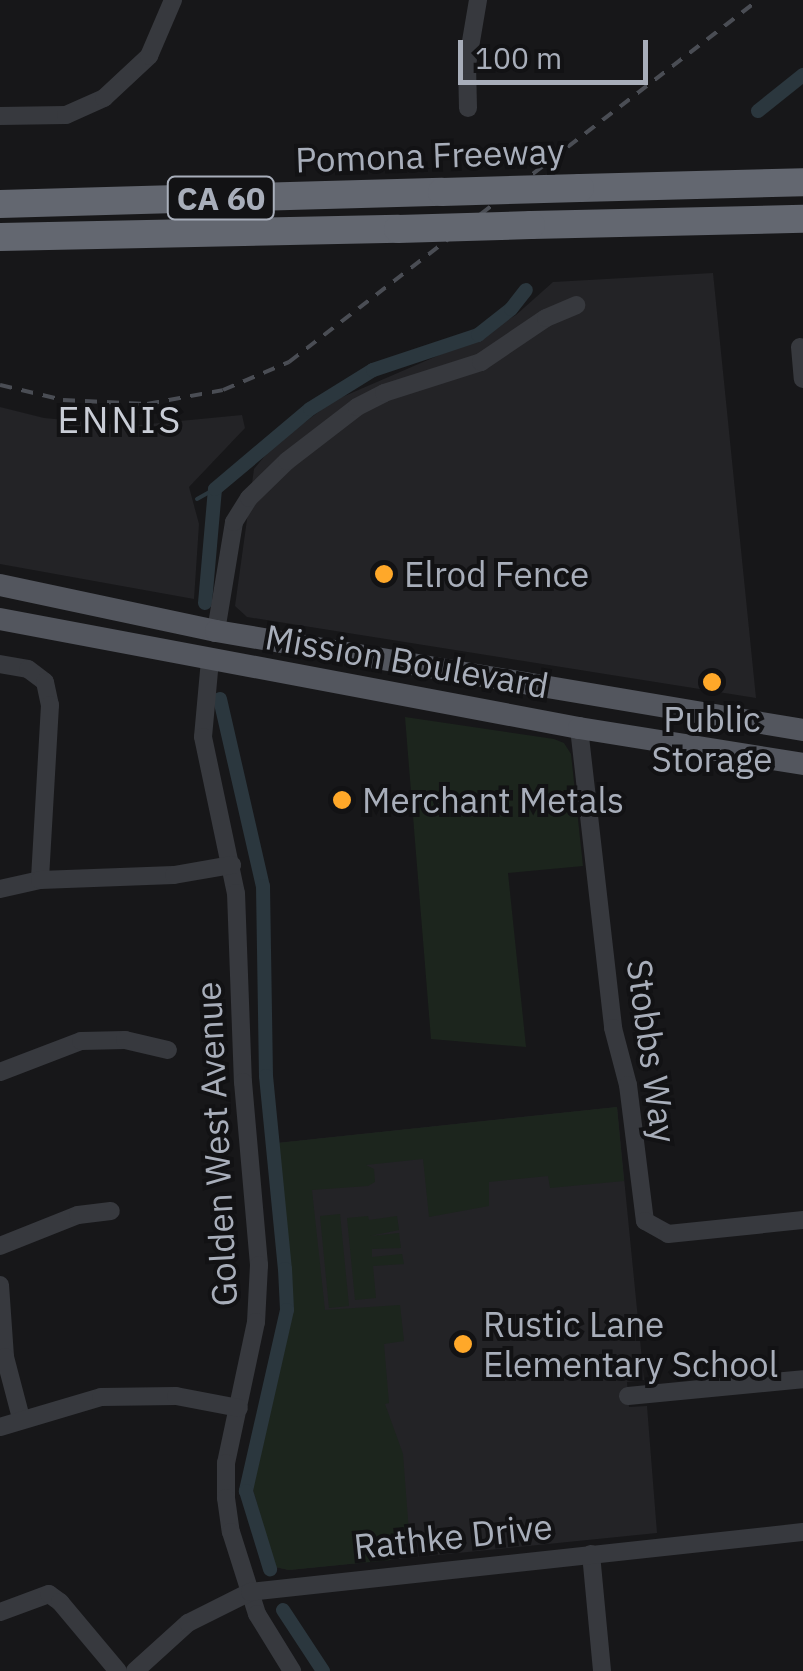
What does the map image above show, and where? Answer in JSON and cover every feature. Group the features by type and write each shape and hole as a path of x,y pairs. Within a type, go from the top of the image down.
{"highway":[{"name":"Pomona Freeway","path":"0,204 803,182"},
{"name":"Pomona Freeway","path":"0,237 803,218"}],"main road":[{"name":"Mission Boulevard","path":"0,585 216,631 803,730"},
{"name":"Mission Boulevard","path":"0,619 579,728 803,764"},
{"path":"210,660 216,631"}],"street":[{"path":"468,108 467,65 478,0"},
{"path":"0,116 52,118 94,104 140,68 171,9"},
{"path":"216,631 234,522 249,498 287,460 357,406 384,392 481,362 546,318 576,305"},
{"path":"800,347 803,379"},
{"name":"Golden West Avenue","path":"210,660 203,737 232,865 259,1265 254,1337 226,1463 226,1498 250,1592 272,1645 292,1671"},
{"path":"0,664 28,669 46,682 50,705 40,880"},
{"name":"Stobbs Way","path":"579,728 613,1028 628,1086 644,1222 668,1234 803,1220"},
{"path":"0,889 40,880 174,875 232,865"},
{"path":"0,1072 82,1041 125,1040 168,1050"},
{"path":"0,1246 78,1216 111,1211"},
{"path":"0,1285 8,1371 21,1418"},
{"path":"628,1396 803,1378"},
{"path":"0,1426 72,1402 127,1394 176,1396 239,1408"},
{"name":"Rathke Drive","path":"134,1671 188,1623 250,1592 803,1532"},
{"path":"591,1554 602,1671"},
{"path":"0,1612 49,1594 118,1671"}],"shaded area":[{"path":"713,273 756,698 247,617 235,606 254,469 273,446 333,401 460,346 516,315 553,282"},
{"path":"0,407 44,418 128,426 242,415 245,428 189,487 199,524 194,599 0,564"},
{"path":"405,717 554,739 564,743 571,754 583,866 508,873 526,1047 431,1039"},
{"name":"Rustic Lane Elementary School","path":"617,1107 644,1380 627,1382 629,1407 647,1406 657,1533 289,1570 275,1567 253,1489 294,1309 277,1143"},
{"path":"617,1107 624,1181 550,1188 548,1176 489,1182 489,1206 429,1217 423,1159 366,1165 374,1169 375,1182 368,1186 312,1190 325,1310 400,1305 404,1341 384,1344 389,1403 385,1404 403,1454 410,1546 390,1552 391,1560 289,1570 275,1567 253,1489 294,1309 277,1143"},
{"path":"340,1214 349,1306 329,1308 320,1216"},
{"path":"368,1216 369,1220 397,1216 399,1230 370,1236 399,1233 401,1248 372,1249 372,1257 402,1254 404,1264 373,1266 376,1298 355,1300 347,1218"}],"waterway":[{"path":"758,111 803,75"},
{"path":"205,603 215,489 310,409 373,370 478,335 511,309 526,290"},
{"path":"197,499 215,489"},
{"path":"220,699 263,886 266,1076 287,1310 246,1491 270,1569"},
{"path":"283,1610 323,1671"}],"railway":[{"path":"0,385 63,400 147,404 223,390 289,362 758,0"}],"place":[{"name":"Elrod Fence","path":"384,574"},
{"name":"Public Storage","path":"712,682"},
{"name":"Merchant Metals","path":"342,800"},
{"name":"Rustic Lane Elementary School","path":"463,1344"}],"district":[{"name":"ENNIS","path":"120,419"}]}
